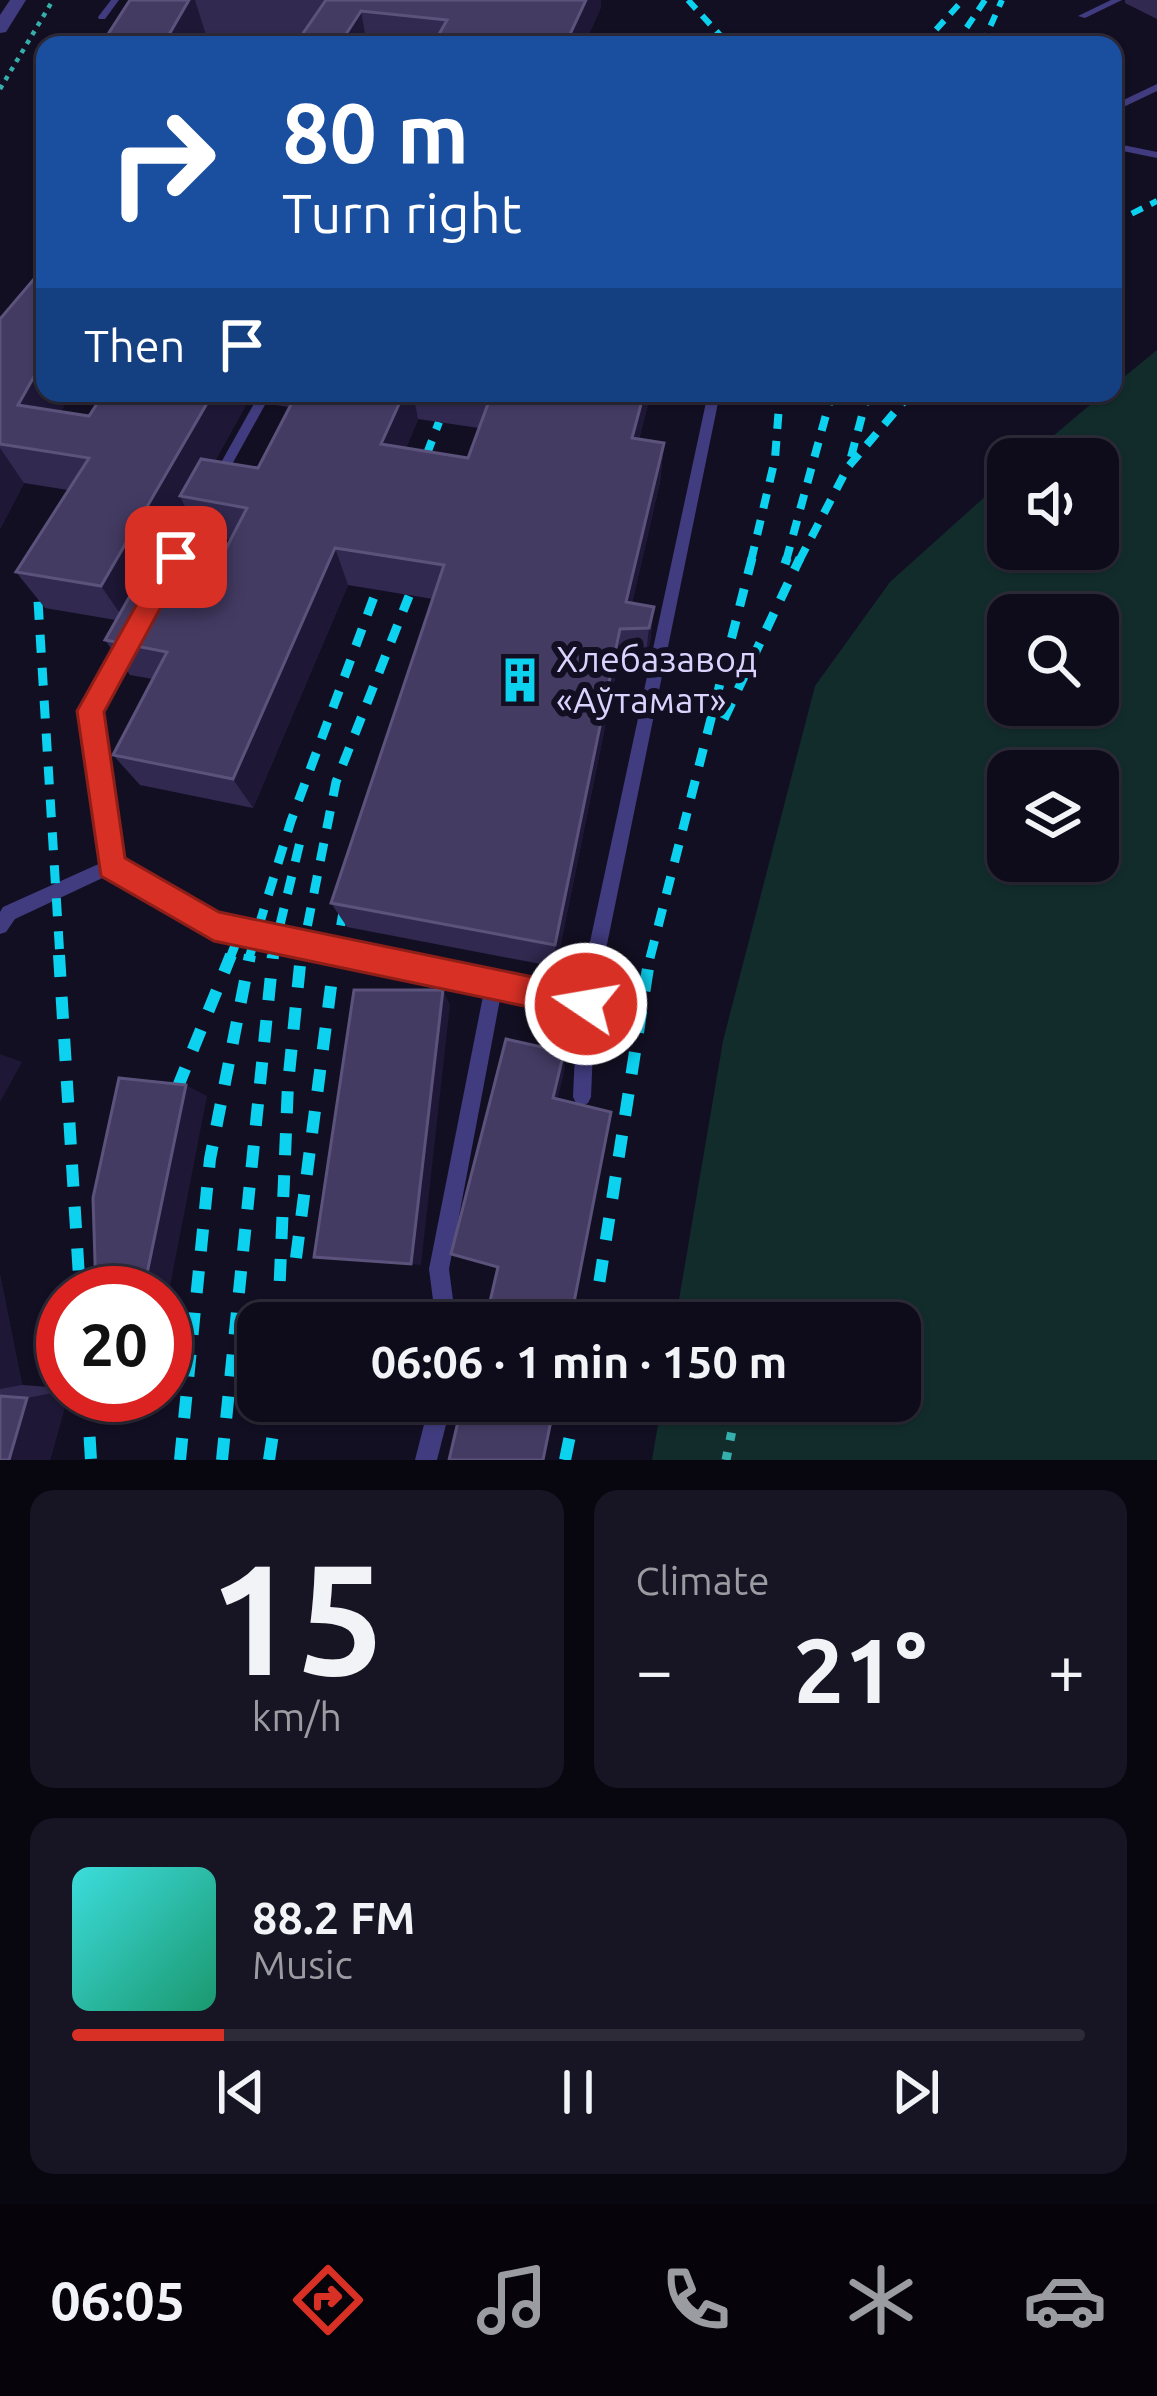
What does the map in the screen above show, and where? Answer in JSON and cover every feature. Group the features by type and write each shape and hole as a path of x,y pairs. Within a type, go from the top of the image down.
{"street":[{"path":"0,28 18,0"}],"lane":[{"path":"102,17 116,0"},
{"path":"1082,16 1118,0"},
{"path":"1122,104 1157,87"},
{"path":"1122,148 1157,155"},
{"path":"582,1097 586,1004 712,402"},
{"path":"147,608 260,403"},
{"path":"112,866 91,711 136,629"},
{"path":"112,866 214,926 586,1004"},
{"path":"0,926 9,913 112,866"},
{"path":"443,1302 439,1269 494,984"},
{"path":"427,1460 436,1422"}],"path":[{"path":"0,88 53,0"},
{"path":"726,1460 734,1422"}],"green space":[{"path":"1157,350 1157,1460 652,1460 658,1422 921,1422 921,1302 679,1302 723,1041 815,686 890,582 987,495 987,570 1119,570 1119,438 1051,438 1093,402 1122,402 1122,379"}],"building":[{"path":"130,0 189,0 168,36 107,36"},
{"path":"326,0 586,0 569,36 438,36 447,20 361,11 345,36 301,36"},
{"path":"36,277 36,373 18,405 89,416 98,402 208,402 101,586 16,572 89,458 0,444 0,319"},
{"name":"Хлебазавод «Аўтамат»","path":"292,402 400,402 381,444 468,458 489,402 642,402 632,438 664,443 626,602 654,607 649,628 620,629 555,945 331,903 444,565 335,548 233,779 113,755 167,652 105,640 139,580 204,591 247,508 180,496 201,459 258,468"},
{"path":"354,990 443,990 411,1264 314,1257"},
{"path":"506,1039 564,1052 553,1098 611,1112 574,1302 490,1302 498,1267 451,1254"},
{"path":"119,1078 186,1085 149,1266 95,1266 93,1198"},
{"path":"0,1396 27,1398 9,1460 0,1460"},
{"path":"458,1422 551,1422 543,1460 449,1460"}],"railway":[{"path":"688,0 721,36"},
{"path":"930,36 963,0"},
{"path":"961,36 985,0"},
{"path":"986,36 1002,0"},
{"path":"1122,218 1157,201"},
{"path":"751,561 775,459 779,402"},
{"path":"786,561 830,402"},
{"path":"851,457 866,402"},
{"path":"799,561 848,467 903,402"},
{"path":"417,480 439,422"},
{"path":"650,958 752,558"},
{"path":"724,719 800,558"},
{"path":"249,958 291,821 388,559"},
{"path":"52,572 38,601 60,958"},
{"path":"301,958 336,782 409,596"},
{"path":"272,958 300,842"},
{"path":"335,958 347,889"},
{"path":"230,958 244,923"},
{"path":"59,955 78,1266"},
{"path":"177,1089 231,955"},
{"path":"180,1460 210,1159 250,955"},
{"path":"222,1460 273,955"},
{"path":"279,1302 288,1084 301,955"},
{"path":"296,1258 335,955"},
{"path":"596,1302 650,955"},
{"path":"89,1422 91,1460"},
{"path":"269,1460 275,1422"},
{"path":"565,1460 573,1422"}],"place":[{"name":"Хлебазавод «Аўтамат»","path":"520,680"}],"route":[{"path":"176,557 91,711 112,866 214,926 586,1004"}]}
